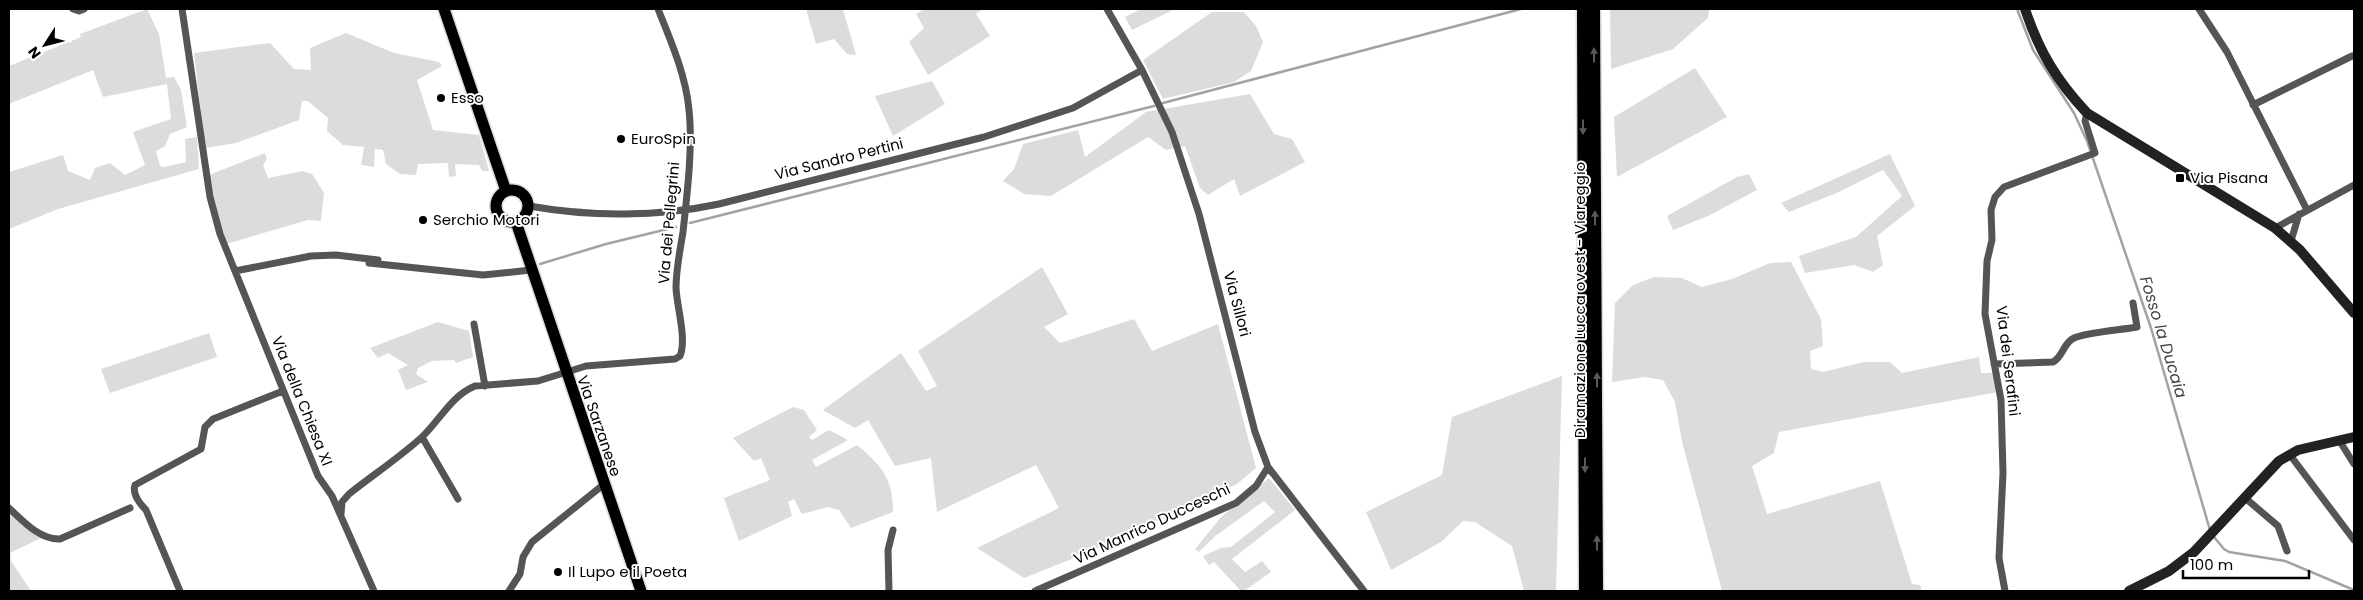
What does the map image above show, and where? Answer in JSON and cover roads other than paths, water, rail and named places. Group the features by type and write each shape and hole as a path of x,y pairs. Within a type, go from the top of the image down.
{"highway":[{"name":"Diramazione Lucca ovest - Viareggio","path":"1583,9 1585,591"},
{"name":"Diramazione Lucca ovest - Viareggio","path":"1594,9 1597,591"}],"main road":[{"path":"444,9 506,191"},
{"path":"2025,9 2035,38 2048,65 2068,93 2087,113 2275,228 2291,241 2354,313"},
{"path":"511,190 522,193 529,206 525,216 516,222 506,221 498,214 498,198 506,191 511,190"},
{"name":"Via Sarzanese","path":"516,222 565,372 641,591"},
{"path":"2129,591 2169,571 2209,537 2268,472 2290,455 2310,447 2354,437"}],"street":[{"path":"73,9 79,11 84,9"},
{"name":"Via della Chiesa XI","path":"182,9 210,197 220,234 318,476 332,496 341,514 374,591"},
{"name":"Via dei Pellegrini","path":"565,372 586,366 675,359 680,356 683,345 676,289 688,168 689,110 676,53 658,9"},
{"name":"Via Sillori","path":"1107,9 1142,70 1172,132 1199,214 1255,432 1268,467 1364,591"},
{"path":"2199,9 2227,52 2306,210"},
{"path":"2253,105 2352,56"},
{"name":"Via Sandro Pertini","path":"529,206 565,213 684,211 993,134 1073,108 1142,70"},
{"name":"Via dei Serafini","path":"2005,591 1999,558 2003,493 2001,400 1985,314 1988,261 1992,240 1991,210 1995,197 2004,187 2095,153 2085,121 2087,113"},
{"path":"2275,228 2354,185"},
{"path":"2291,241 2299,214"},
{"path":"235,271 312,256 336,255 381,260"},
{"path":"369,264 483,275 531,270"},
{"path":"1994,364 2053,362 2058,360 2066,346 2074,338 2137,327 2133,303"},
{"path":"474,324 485,386"},
{"path":"341,514 342,502 349,494 422,437 459,395 475,386 538,381 565,372"},
{"path":"180,591 146,510 138,502 134,489 136,485 201,449 206,427 212,419 282,391"},
{"path":"422,437 458,499"},
{"path":"2339,440 2354,464"},
{"path":"2290,455 2354,540"},
{"name":"Via Manrico Ducceschi","path":"1035,591 1236,503 1256,486 1268,467"},
{"path":"509,591 520,574 524,557 532,542 604,485"},
{"path":"2244,497 2278,526 2287,551"},
{"path":"9,508 25,523 50,539 60,539 130,508"},
{"path":"889,591 888,550 892,530"}],"waterway":[{"path":"1163,103 1521,9"},
{"name":"Fosso la Ducaia","path":"2017,9 2033,50 2074,113 2087,141 2151,328 2210,530"},
{"path":"690,223 1154,106"},
{"path":"540,264 606,244 676,227"},
{"name":"Fosso la Ducaia","path":"2214,537 2229,552 2285,561 2354,590"}],"place":[{"name":"Esso","path":"441,98"},
{"name":"EuroSpin","path":"621,139"},
{"name":"Via Pisana","path":"2180,178"},
{"name":"Serchio Motori","path":"423,220"},
{"name":"Il Lupo e il Poeta","path":"558,572"}]}
